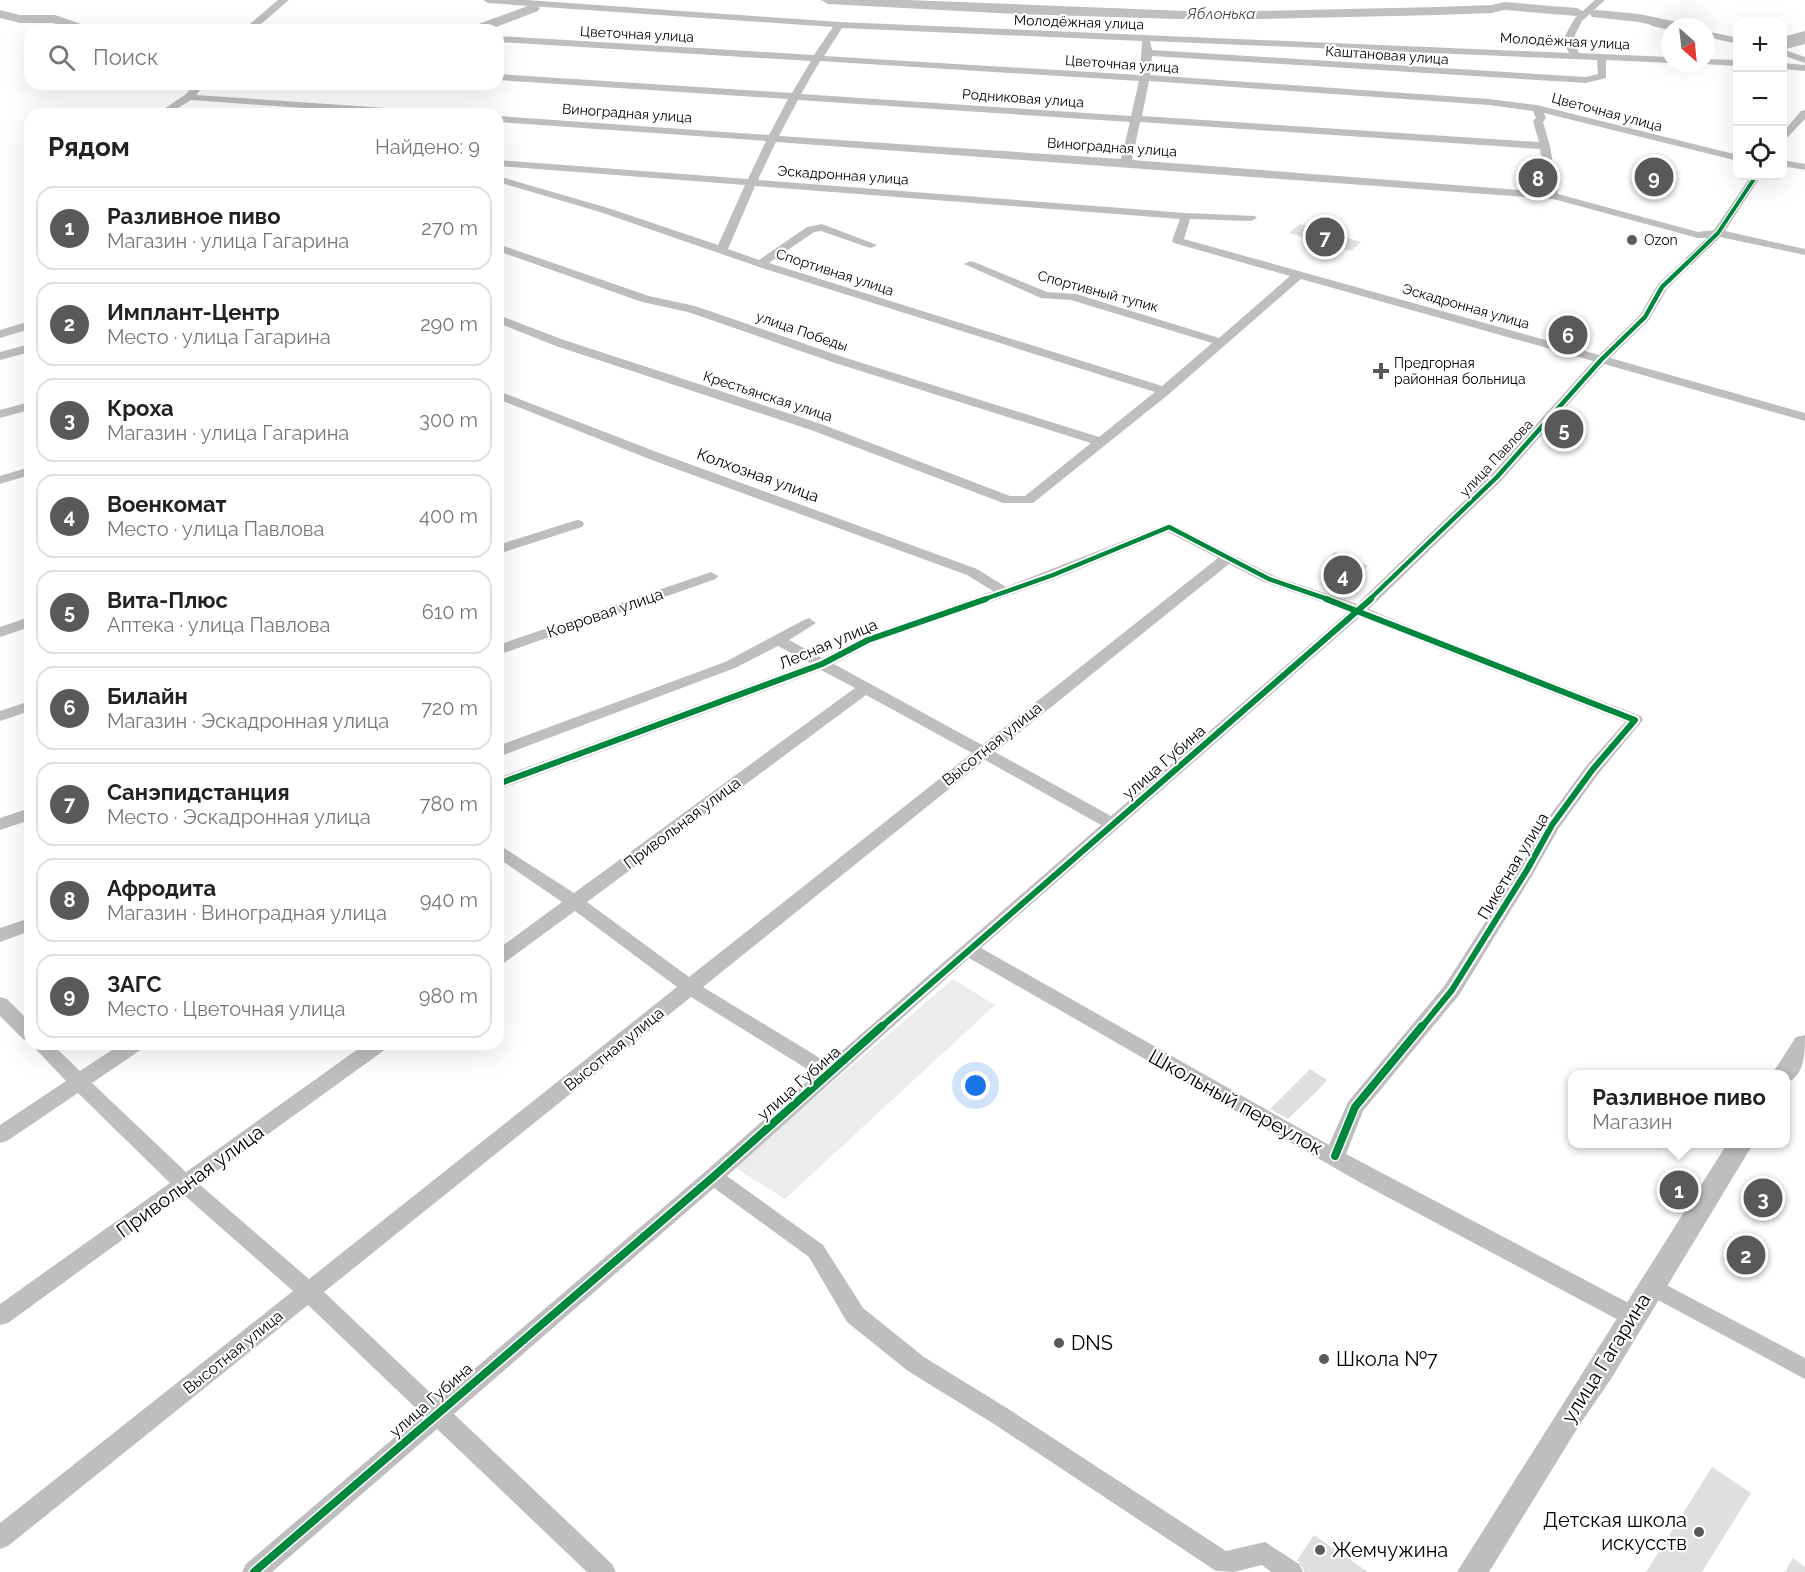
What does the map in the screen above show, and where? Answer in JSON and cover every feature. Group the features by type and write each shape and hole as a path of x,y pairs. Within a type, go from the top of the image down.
{"street":[{"path":"255,24 284,0"},
{"name":"Молодёжная улица","path":"488,0 839,25 1661,59"},
{"path":"1575,55 1568,39 1578,20 1600,0"},
{"path":"1655,24 1661,25"},
{"path":"721,251 750,182 816,58 839,25"},
{"path":"1787,39 1805,34"},
{"path":"1715,36 1733,39"},
{"path":"1126,163 1145,78 1148,53 1145,38"},
{"name":"Цветочная улица","path":"504,39 1145,78 1489,102 1537,108 1733,158"},
{"name":"Каштановая улица","path":"1148,53 1586,80 1603,76 1600,56"},
{"path":"1787,54 1805,60"},
{"path":"1715,62 1733,63"},
{"path":"1787,66 1805,68"},
{"name":"Родниковая улица","path":"504,77 1545,146"},
{"path":"174,108 195,90"},
{"path":"189,97 345,108"},
{"path":"1537,108 1541,118 1538,121 1545,146 1553,196"},
{"path":"1787,134 1805,113"},
{"name":"Виноградная улица","path":"504,119 1126,163 1553,196 1698,235 1718,233 1805,252"},
{"name":"Эскадронная улица","path":"504,164 1186,216 1251,218"},
{"path":"1787,164 1805,167"},
{"name":"улица Павлова","path":"1359,610 1497,477 1601,360 1645,317 1662,287 1718,233 1753,180"},
{"name":"Спортивная улица","path":"504,181 604,210 760,264 1164,392"},
{"name":"Эскадронная улица","path":"1186,216 1178,241 1805,417"},
{"path":"760,264 811,229 822,228 871,245"},
{"name":"улица Победы","path":"504,249 646,299 691,309 839,360 1098,441"},
{"name":"Спортивный тупик","path":"970,264 1045,295 1072,297 1220,342"},
{"path":"1098,441 1164,392 1300,274"},
{"name":"Крестьянская улица","path":"504,321 560,343 816,427 1008,500 1028,500 1098,441"},
{"path":"0,334 24,327"},
{"path":"0,356 24,350"},
{"name":"Колхозная улица","path":"504,397 657,457 972,572 1004,591"},
{"path":"0,414 24,408"},
{"path":"0,480 24,473"},
{"path":"504,548 576,524"},
{"name":"Лесная улица","path":"504,782 822,664 868,640 1053,575 1169,527 1226,558"},
{"path":"1226,558 1269,579 1359,610"},
{"name":"Высотная улица","path":"0,1538 691,988 1226,558"},
{"name":"Ковровая улица","path":"504,648 711,576"},
{"name":"улица Губина","path":"254,1572 713,1177 968,949 1359,610"},
{"name":"Пикетная улица","path":"1335,1156 1355,1107 1452,990 1552,825 1593,769 1635,720 1434,642 1359,610"},
{"name":"Лесная улица","path":"504,750 730,665 809,623"},
{"path":"0,632 24,624"},
{"path":"779,640 1113,824"},
{"name":"Привольная улица","path":"504,954 865,687"},
{"path":"0,716 24,708"},
{"path":"0,824 24,816"},
{"path":"504,854 575,902 691,988 830,1074"},
{"path":"0,935 24,926"},
{"name":"Школьный переулок","path":"968,949 1201,1083 1335,1156 1368,1177 1634,1317"},
{"path":"0,1004 24,1028"},
{"path":"1787,1070 1805,1044"},
{"path":"46,1050 185,1184 309,1292 604,1572"},
{"path":"0,1135 126,1050"},
{"name":"Привольная улица","path":"0,1316 371,1050"},
{"name":"улица Гагарина","path":"1472,1572 1634,1317 1737,1148"},
{"path":"713,1177 816,1251 855,1315 916,1364 1002,1417 1224,1563 1265,1554 1291,1572"},
{"path":"1651,1286 1805,1369"}],"shaded area":[{"path":"953,979 995,1005 785,1199 734,1167"}],"building":[{"path":"1649,170 1668,175 1659,184 1640,180"},
{"path":"1300,224 1361,242 1351,251 1289,233"},
{"path":"1335,552 1368,566 1340,592 1320,584 1337,567 1324,562"},
{"path":"1310,1069 1327,1080 1316,1092 1288,1119 1270,1109"},
{"path":"1743,1234 1767,1247 1749,1276 1724,1262"},
{"name":"Детская школа искусств","path":"1712,1467 1751,1493 1702,1572 1646,1572"},
{"name":"Жемчужина","path":"1314,1535 1368,1572 1305,1572 1297,1560"},
{"path":"1793,1558 1805,1567 1805,1572 1785,1572"}],"waterway":[{"name":"Яблонька","path":"828,0 1016,10 1210,16 1438,11 1492,9 1504,6 1577,12"},
{"name":"Яблонька","path":"491,24 533,8"},
{"name":"Яблонька","path":"0,14 20,19 55,19 69,24"},
{"name":"Яблонька","path":"1597,14 1661,23"},
{"name":"Яблонька","path":"1787,45 1805,40"}],"cycle path":[{"path":"254,1572 713,1177 968,949 1359,610 1497,477 1601,360 1645,317 1662,287 1718,233 1753,180"},
{"path":"504,782 822,664 868,640 1053,575 1169,527 1269,579 1359,610 1434,642 1635,720 1593,769 1552,825 1527,870 1452,990 1355,1107 1335,1156"}],"place":[{"name":"ЗАГС","path":"1654,177"},
{"name":"Афродита","path":"1538,178"},
{"name":"Санэпидстанция","path":"1325,237"},
{"name":"Ozon","path":"1632,240"},
{"name":"Билайн","path":"1568,335"},
{"name":"Предгорная районная больница","path":"1381,371"},
{"name":"Вита-Плюс","path":"1564,429"},
{"name":"Военкомат","path":"1343,575"},
{"name":"Разливное пиво","path":"1679,1190"},
{"name":"Кроха","path":"1763,1198"},
{"name":"Имплант-Центр","path":"1746,1255"},
{"name":"DNS","path":"1059,1343"},
{"name":"Школа №7","path":"1324,1359"},
{"name":"Детская школа искусств","path":"1699,1532"},
{"name":"Жемчужина","path":"1320,1550"}]}
